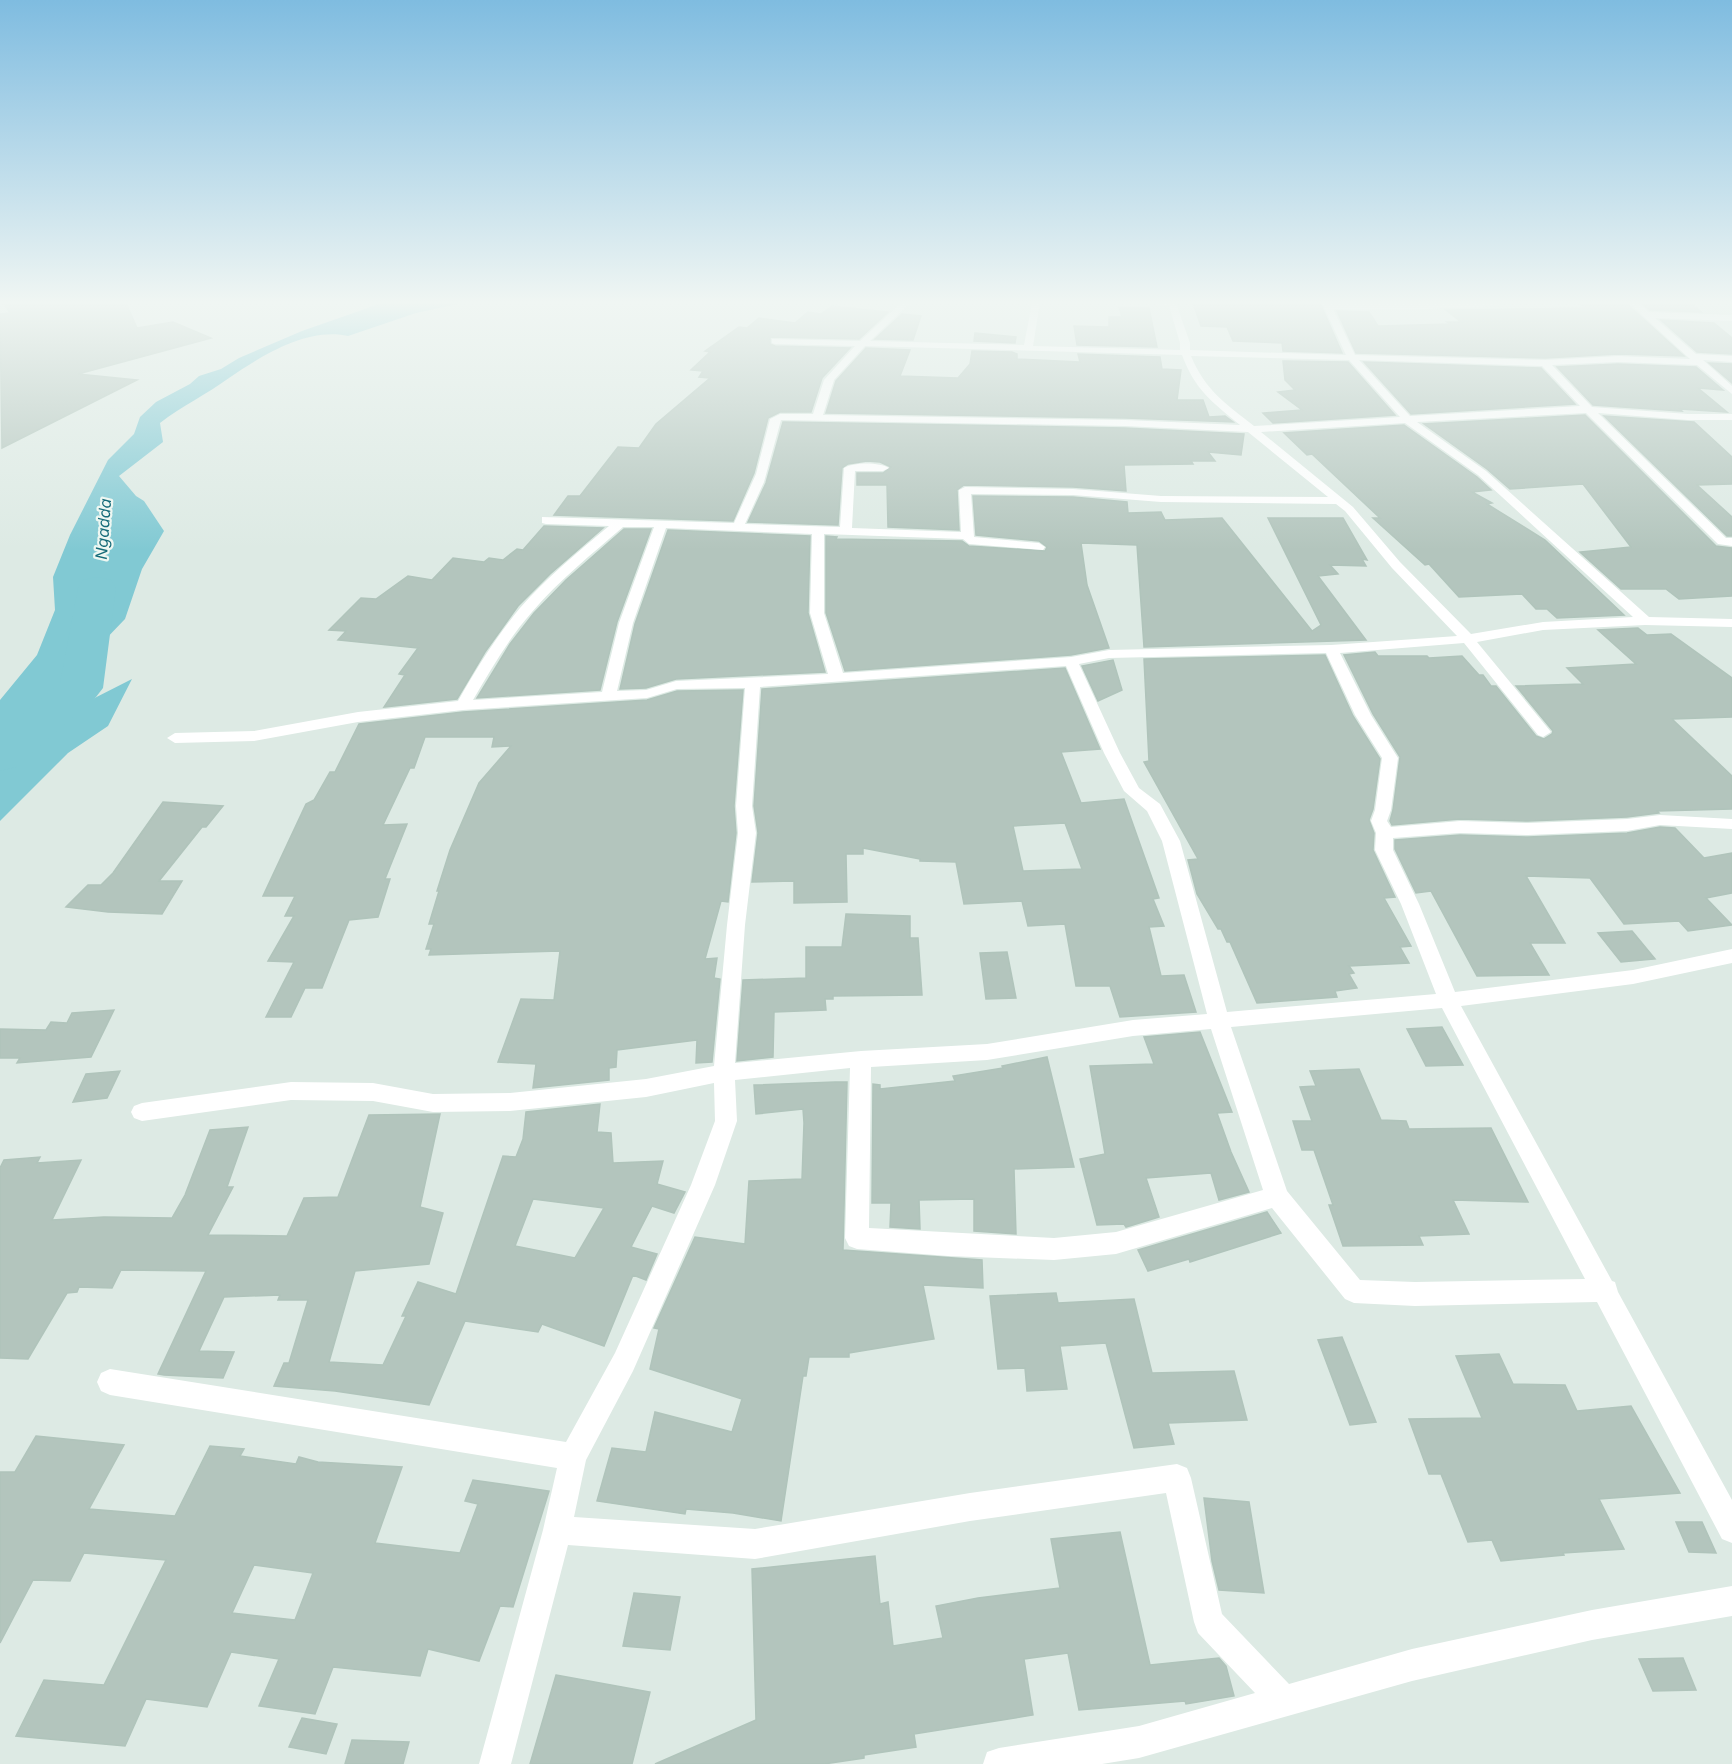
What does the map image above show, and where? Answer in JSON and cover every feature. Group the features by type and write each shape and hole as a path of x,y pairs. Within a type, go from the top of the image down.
{"street":[{"path":"817,417 827,385"},
{"path":"1203,385 1212,397 1340,501 1396,565 1468,639 1543,732"},
{"path":"1377,385 1408,420 1482,473 1645,621"},
{"path":"1565,385 1722,541 1732,542"},
{"path":"737,528 755,494 775,419 780,417 1125,423 1253,429 1588,410 1688,417 1732,417"},
{"path":"846,532 850,468 883,468"},
{"path":"1038,547 969,540 965,490 1073,492 1161,499 1340,501"},
{"path":"546,520 967,536"},
{"path":"463,705 507,634 537,598 620,523"},
{"path":"608,697 626,623 661,524"},
{"path":"818,531 817,613 837,679"},
{"path":"175,738 254,736 358,717 463,705 647,694 676,685 837,679 1071,661 1109,654 1331,649 1468,639 1543,626 1645,621 1732,623"},
{"path":"1331,649 1363,715 1390,758 1383,810 1379,821 1386,833 1384,850 1410,904 1448,1000 1732,1528"},
{"path":"1071,661 1112,753 1132,791 1154,808 1171,841 1200,943 1219,1022 1277,1196 1354,1292 1415,1294 1606,1290"},
{"path":"495,1764 557,1530 573,1458 624,1362 703,1185 726,1121 724,1073 736,925 747,833 744,806 753,683"},
{"path":"1386,833 1460,827 1528,828 1627,825 1660,820 1732,824"},
{"path":"142,1112 291,1091 373,1092 433,1103 510,1102 646,1088 724,1073 861,1059 987,1052 1133,1028 1448,1000 1633,977 1732,956"},
{"path":"861,1059 857,1238 948,1245 1054,1249 1116,1243 1277,1196"},
{"path":"110,1382 573,1458"},
{"path":"557,1530 755,1544 970,1507 1176,1478 1209,1622 1284,1701"},
{"path":"999,1764 1139,1742 1412,1665 1592,1625 1732,1600"}],"water":[{"path":"188,385 218,385 160,423 163,442 119,476 136,496 144,501 164,531 142,569 125,619 6,743 132,679 108,726 68,753 0,821 0,700 37,655 55,610 53,577 70,535 108,460 134,434 140,417 156,402"}],"building":[{"path":"1,385 126,385 2,448"},
{"path":"701,385 820,385 811,412 780,412 768,418 754,473 733,521 554,515 568,496 580,496 618,447 639,448 656,424"},
{"path":"835,385 1179,385 1177,400 1203,400 1209,417 1225,416 1233,422 1125,418 826,413"},
{"path":"1290,385 1369,385 1395,415 1273,423 1263,413 1302,410 1278,392 1295,390"},
{"path":"1385,385 1557,385 1575,404 1411,414"},
{"path":"1574,385 1718,385 1723,390 1698,388 1727,412 1680,409 1682,411 1593,405"},
{"path":"1585,415 1716,546 1732,548 1732,596 1679,599 1666,589 1621,589 1580,552 1631,547 1583,484 1510,489 1487,469 1424,424"},
{"path":"1604,416 1694,422 1732,457 1732,484 1697,485 1732,517 1732,536 1727,536"},
{"path":"783,422 1125,428 1244,434 1241,455 1208,452 1215,461 1191,461 1193,464 1124,465 1126,491 1073,487 964,485 957,490 959,530 888,527 887,485 857,485 857,473 883,473 891,467 880,462 867,461 848,464 842,468 838,525 748,522 766,483"},
{"path":"1404,425 1477,477 1491,490 1472,492 1545,540 1624,615 1557,618 1547,609 1536,609 1522,594 1459,597 1429,564 1425,565 1373,518 1380,518 1312,454 1307,455 1284,433"},
{"path":"973,496 1073,497 1127,502 1128,513 1161,512 1165,520 1222,518 1312,631 1321,625 1268,518 1343,518 1367,560 1362,559 1366,566 1330,565 1338,574 1318,576 1366,640 1144,647 1137,545 1081,543 1087,585 1109,648 1071,655 845,671 826,613 826,536 837,537 836,539 962,541 969,546 1045,551 1047,547 1039,541 976,535"},
{"path":"544,526 603,528 550,574 518,606 485,652 457,699 384,707 405,675 399,674 418,648 338,640 346,631 329,630 361,598 376,599 408,576 432,580 453,558 484,562 489,558 503,560 517,549 523,550"},
{"path":"624,529 651,529 617,622 600,690 477,698 510,644 534,613 566,580"},
{"path":"668,530 810,536 808,613 825,672 676,679 646,688 620,689 635,624"},
{"path":"1638,628 1647,635 1671,634 1732,678 1732,717 1672,719 1732,776 1732,809 1657,811 1659,813 1627,817 1528,821 1460,819 1392,825 1390,821 1400,757 1373,714 1344,655 1375,652 1378,656 1427,656 1429,658 1462,656 1479,675 1483,675 1491,686 1496,686 1536,736 1544,739 1553,731 1516,686 1583,684 1567,668 1636,664 1598,630"},
{"path":"1325,655 1353,716 1380,759 1373,809 1369,820 1374,833 1373,850 1395,897 1384,898 1411,946 1400,947 1409,963 1349,966 1354,973 1349,974 1357,988 1335,991 1337,997 1257,1003 1230,942 1227,942 1221,929 1218,929 1197,894 1188,860 1198,859 1144,762 1149,761 1144,659"},
{"path":"1113,660 1122,690 1098,701 1082,666"},
{"path":"1065,668 1100,749 1061,752 1081,803 1124,799 1159,898 1153,899 1164,926 1149,927 1161,976 1184,975 1196,1012 1120,1017 1110,986 1076,986 1065,924 1028,926 1022,901 964,904 956,862 920,861 920,859 863,848 863,854 846,854 847,902 794,903 794,881 752,882 758,833 754,806 762,689","holes":["1065,823 1082,869 1023,871 1013,826"]},
{"path":"743,690 734,806 736,833 728,902 721,901 705,959 717,958 714,978 720,979 712,1062 696,1063 697,1040 617,1050 616,1067 609,1068 609,1080 533,1088 536,1064 498,1062 521,999 554,1000 560,951 429,955 431,949 426,949 434,924 429,924 439,891 437,891 450,850 479,783 511,746 492,747 494,737 425,737 414,768 410,768 383,825 407,824 385,879 390,879 378,917 349,920 322,988 305,988 291,1017 266,1017 294,962 268,961 294,916 285,916 295,896 263,896 306,804 314,800 330,772 335,772 359,724 463,712 647,700 677,691"},
{"path":"163,802 223,806 206,827 202,827 159,881 182,881 162,914 108,912 66,907 88,885 101,885 113,873"},
{"path":"1660,827 1675,828 1704,858 1732,853 1732,893 1706,898 1732,925 1688,931 1679,921 1624,924 1590,878 1526,876 1565,943 1530,943 1549,975 1477,976 1431,891 1416,893 1395,849 1395,840 1460,835 1528,837 1627,833"},
{"path":"846,914 910,916 910,938 918,938 922,995 833,996 833,999 825,999 826,1010 774,1012 773,1057 737,1061 743,980 806,978 806,947 842,947"},
{"path":"1632,931 1655,959 1621,962 1598,933"},
{"path":"1007,952 1016,998 986,999 980,953"},
{"path":"114,1010 91,1057 17,1063 20,1058 0,1058 0,1029 46,1030 51,1022 67,1023 72,1013"},
{"path":"1442,1027 1463,1065 1426,1066 1407,1029"},
{"path":"1200,1032 1232,1112 1217,1113 1249,1192 1219,1200 1211,1173 1146,1178 1159,1217 1126,1227 1124,1224 1097,1225 1080,1159 1105,1154 1090,1066 1154,1064 1144,1037"},
{"path":"1047,1057 1074,1167 1014,1169 1016,1234 974,1231 974,1199 919,1200 920,1229 890,1227 891,1203 872,1203 873,1084 880,1085 880,1089 955,1081 953,1076 1003,1068 1002,1066"},
{"path":"1359,1069 1381,1120 1406,1121 1409,1129 1491,1128 1528,1202 1453,1200 1469,1234 1419,1236 1423,1245 1343,1246 1329,1205 1333,1205 1314,1150 1302,1150 1293,1121 1312,1121 1300,1087 1316,1086 1310,1071"},
{"path":"120,1071 107,1098 73,1102 86,1074"},
{"path":"847,1082 843,1250 982,1260 983,1288 923,1285 934,1339 849,1353 849,1357 809,1357 806,1376 803,1376 781,1521 733,1513 686,1509 685,1514 597,1501 612,1448 646,1452 655,1412 732,1432 742,1399 650,1369 659,1329 654,1328 695,1237 745,1244 749,1181 802,1179 803,1109 756,1114 754,1085"},
{"path":"600,1104 597,1132 611,1133 613,1163 663,1161 657,1184 685,1192 674,1213 652,1206 631,1247 657,1254 646,1280 633,1275 604,1346 542,1324 538,1332 465,1321 429,1405 335,1391 274,1386 284,1363 289,1363 308,1300 278,1300 280,1295 224,1297 199,1351 234,1352 223,1378 164,1375 158,1374 206,1271 121,1270 112,1288 79,1287 77,1292 67,1293 28,1359 0,1358 0,1168 4,1160 40,1157 37,1163 81,1160 52,1220 104,1217 172,1218 185,1195 210,1130 248,1127 227,1187 233,1187 208,1235 287,1236 304,1198 338,1197 369,1115 440,1114 420,1207 443,1213 429,1264 355,1271 329,1362 383,1365 406,1316 402,1316 418,1282 456,1294 503,1156 516,1157 523,1139 526,1112","holes":["533,1199 604,1208 575,1258 515,1246"]},
{"path":"1267,1212 1281,1233 1190,1262 1189,1259 1148,1271 1138,1250"},
{"path":"1056,1293 1058,1303 1134,1299 1152,1373 1234,1371 1247,1420 1168,1423 1174,1444 1134,1448 1106,1343 1060,1346 1067,1389 1027,1391 1025,1368 998,1369 990,1296"},
{"path":"1342,1337 1376,1422 1350,1425 1318,1340"},
{"path":"1499,1354 1513,1384 1565,1385 1577,1411 1631,1406 1680,1493 1599,1499 1624,1549 1563,1553 1564,1555 1501,1561 1492,1540 1468,1542 1441,1474 1429,1474 1409,1419 1482,1418 1456,1356"},
{"path":"36,1436 124,1445 89,1509 175,1516 210,1446 244,1449 240,1456 296,1464 299,1457 318,1462 402,1467 375,1543 460,1553 478,1504 465,1501 473,1480 549,1491 513,1607 500,1606 479,1661 428,1649 420,1676 333,1667 315,1714 259,1706 279,1659 231,1652 207,1707 146,1699 125,1746 16,1736 44,1680 104,1685 166,1560 84,1553 70,1581 33,1580 0,1643 0,1472 15,1472","holes":["254,1565 313,1573 295,1620 232,1613"]},
{"path":"1204,1498 1249,1502 1264,1593 1219,1590 1212,1561"},
{"path":"1676,1522 1702,1522 1716,1553 1689,1552"},
{"path":"1120,1532 1150,1665 1219,1658 1226,1666 1234,1696 1186,1704 1185,1701 1079,1710 1068,1653 1024,1659 1033,1715 914,1734 916,1747 824,1764 655,1764 756,1720 752,1569 875,1556 880,1604 888,1602 893,1646 943,1638 936,1606 978,1598 1060,1588 1051,1539"},
{"path":"634,1593 680,1597 670,1650 623,1646"},
{"path":"1683,1658 1696,1690 1653,1691 1639,1659"},
{"path":"556,1675 650,1692 632,1764 530,1764"},
{"path":"302,1718 337,1724 326,1754 289,1747"},
{"path":"352,1740 409,1742 403,1764 345,1764"}],"waterway":[{"name":"Ngadda","path":"0,757 81,688 97,588"}]}
